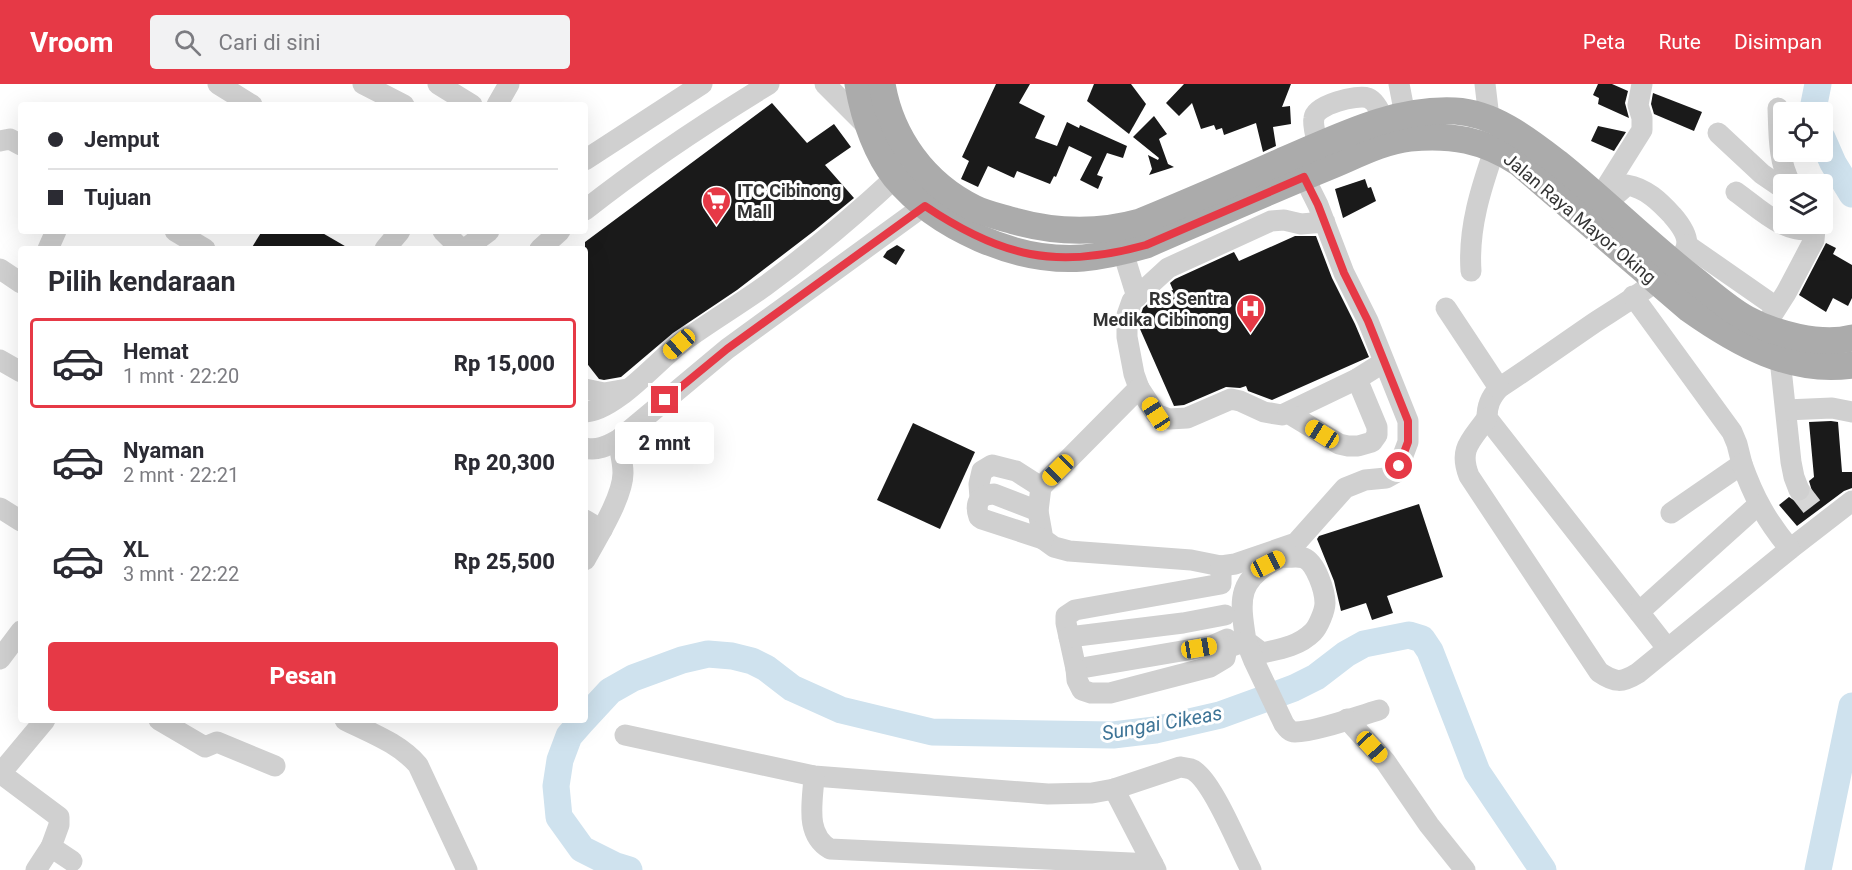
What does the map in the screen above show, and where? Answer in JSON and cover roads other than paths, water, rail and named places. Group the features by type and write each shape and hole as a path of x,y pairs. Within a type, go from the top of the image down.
{"main road":[{"name":"Jalan Raya Mayor Oking","path":"858,84 868,127 877,147 899,180 925,206 957,227 986,241 1023,253 1052,257 1082,258 1123,252 1146,245 1298,167 1318,146 1394,118 1456,111 1489,118 1515,132 1546,154 1603,200 1673,264 1689,309 1716,328 1780,359 1808,366 1852,364"},
{"name":"Jalan Raya Mayor Oking","path":"882,84 895,128 916,164 940,186 976,209 1030,225 1069,232 1120,228 1298,167 1368,151 1407,138 1463,139 1495,148 1519,163 1673,264 1748,320 1771,317 1807,339 1852,338"}],"street":[{"path":"218,84 247,102"},
{"path":"438,84 467,102"},
{"path":"501,102 509,84"},
{"path":"588,208 627,177 769,84"},
{"path":"825,84 868,127"},
{"path":"1394,118 1399,84"},
{"path":"1485,84 1489,118"},
{"path":"1603,200 1642,130 1642,118 1638,105 1642,84"},
{"path":"373,86 399,102"},
{"path":"588,158 698,86 711,120"},
{"path":"1718,133 1773,182"},
{"path":"0,141 10,139 18,143"},
{"path":"1471,271 1469,250 1474,217 1495,148"},
{"path":"1298,167 1325,222 1344,273 1368,321 1408,421 1408,442 1399,466 1395,473 1386,477 1365,480 1345,488 1301,551 1281,557 1254,574 1245,585 1234,643 1225,658 1210,667 1110,693 1091,693 1082,690 1077,680 1066,616 1075,609 1221,575 1235,564 1301,551"},
{"path":"588,412 608,404 679,344 766,285 899,180"},
{"path":"1603,200 1627,185 1638,187 1650,194 1672,215 1686,238 1673,264 1634,296 1499,388 1491,397 1487,408 1487,418 1466,449 1464,463 1469,476 1599,672 1608,678 1625,681 1638,673 1790,549 1820,518 1852,501"},
{"path":"1736,192 1773,219"},
{"path":"588,448 604,447 618,440 727,349 925,206"},
{"path":"1325,222 1301,224 1284,220 1272,221 1168,268 1129,306 1126,330 1134,374 1139,388 1156,414 1169,419 1186,418 1232,399 1264,412 1282,415 1357,379 1384,362"},
{"path":"180,234 200,246"},
{"path":"388,246 398,234"},
{"path":"456,240 478,234"},
{"path":"544,246 558,234"},
{"path":"1771,317 1814,240 1814,234"},
{"path":"1123,252 1137,297"},
{"path":"0,269 18,281"},
{"path":"1634,296 1732,432 1758,505 1790,549"},
{"path":"1446,308 1499,388"},
{"path":"1780,359 1791,462 1799,490"},
{"path":"0,360 18,370"},
{"path":"1288,413 1339,444 1358,446 1372,442 1377,435 1377,428 1357,379"},
{"path":"1042,539 1038,511 1041,487 1139,388"},
{"path":"588,390 604,393 628,389"},
{"path":"1786,410 1824,407 1852,412"},
{"path":"1487,418 1667,648"},
{"path":"1334,419 1348,446"},
{"path":"588,547 593,525 621,485 622,468 618,440"},
{"path":"1671,513 1742,464"},
{"path":"1041,487 1016,471 992,465 982,471 977,510 979,517 1069,551 1191,560 1221,575"},
{"path":"980,498 987,494 994,494 1038,511"},
{"path":"1639,612 1758,505"},
{"path":"0,508 18,519"},
{"path":"1076,669 1234,643 1262,653 1299,643 1315,630 1325,605 1324,590 1317,573 1301,551"},
{"path":"1221,575 1225,615 1234,643 1254,662 1289,730 1296,732 1379,710"},
{"path":"1069,637 1183,623 1225,615"},
{"path":"0,659 18,635"},
{"path":"1347,719 1385,760 1429,825 1465,870"},
{"path":"36,870 51,847 59,825 58,817 0,774 42,723"},
{"path":"164,723 205,747 217,742 275,766"},
{"path":"351,723 393,743 418,765 467,870"},
{"path":"625,735 814,776 1048,794 1092,794 1180,767 1188,768 1196,772 1209,788 1251,870"},
{"path":"814,776 812,826 819,841 830,849 1154,867"},
{"path":"1114,789 1154,867"},
{"path":"51,847 72,861"}],"waterway":[{"name":"Sungai Cikeas","path":"1814,102 1818,84"},
{"name":"Sungai Cikeas","path":"1833,162 1852,194"},
{"name":"Sungai Cikeas","path":"588,715 610,691 633,678 682,660 708,654 752,661 766,668 792,688 841,710 932,732 1113,735 1155,730 1220,715 1294,688 1316,677 1346,654 1364,644 1409,635 1422,639 1430,651 1477,772 1543,870"},
{"name":"Sungai Cikeas","path":"1818,870 1852,706"},
{"name":"Sungai Cikeas","path":"580,723 569,736 560,760 556,786 559,817 582,849 629,870"}],"tunnel":[{"path":"1799,490 1816,512"}],"place":[{"name":"ITC Cibinong Mall","path":"716,226"},
{"name":"RS Sentra Medika Cibinong","path":"1250,334"}]}
